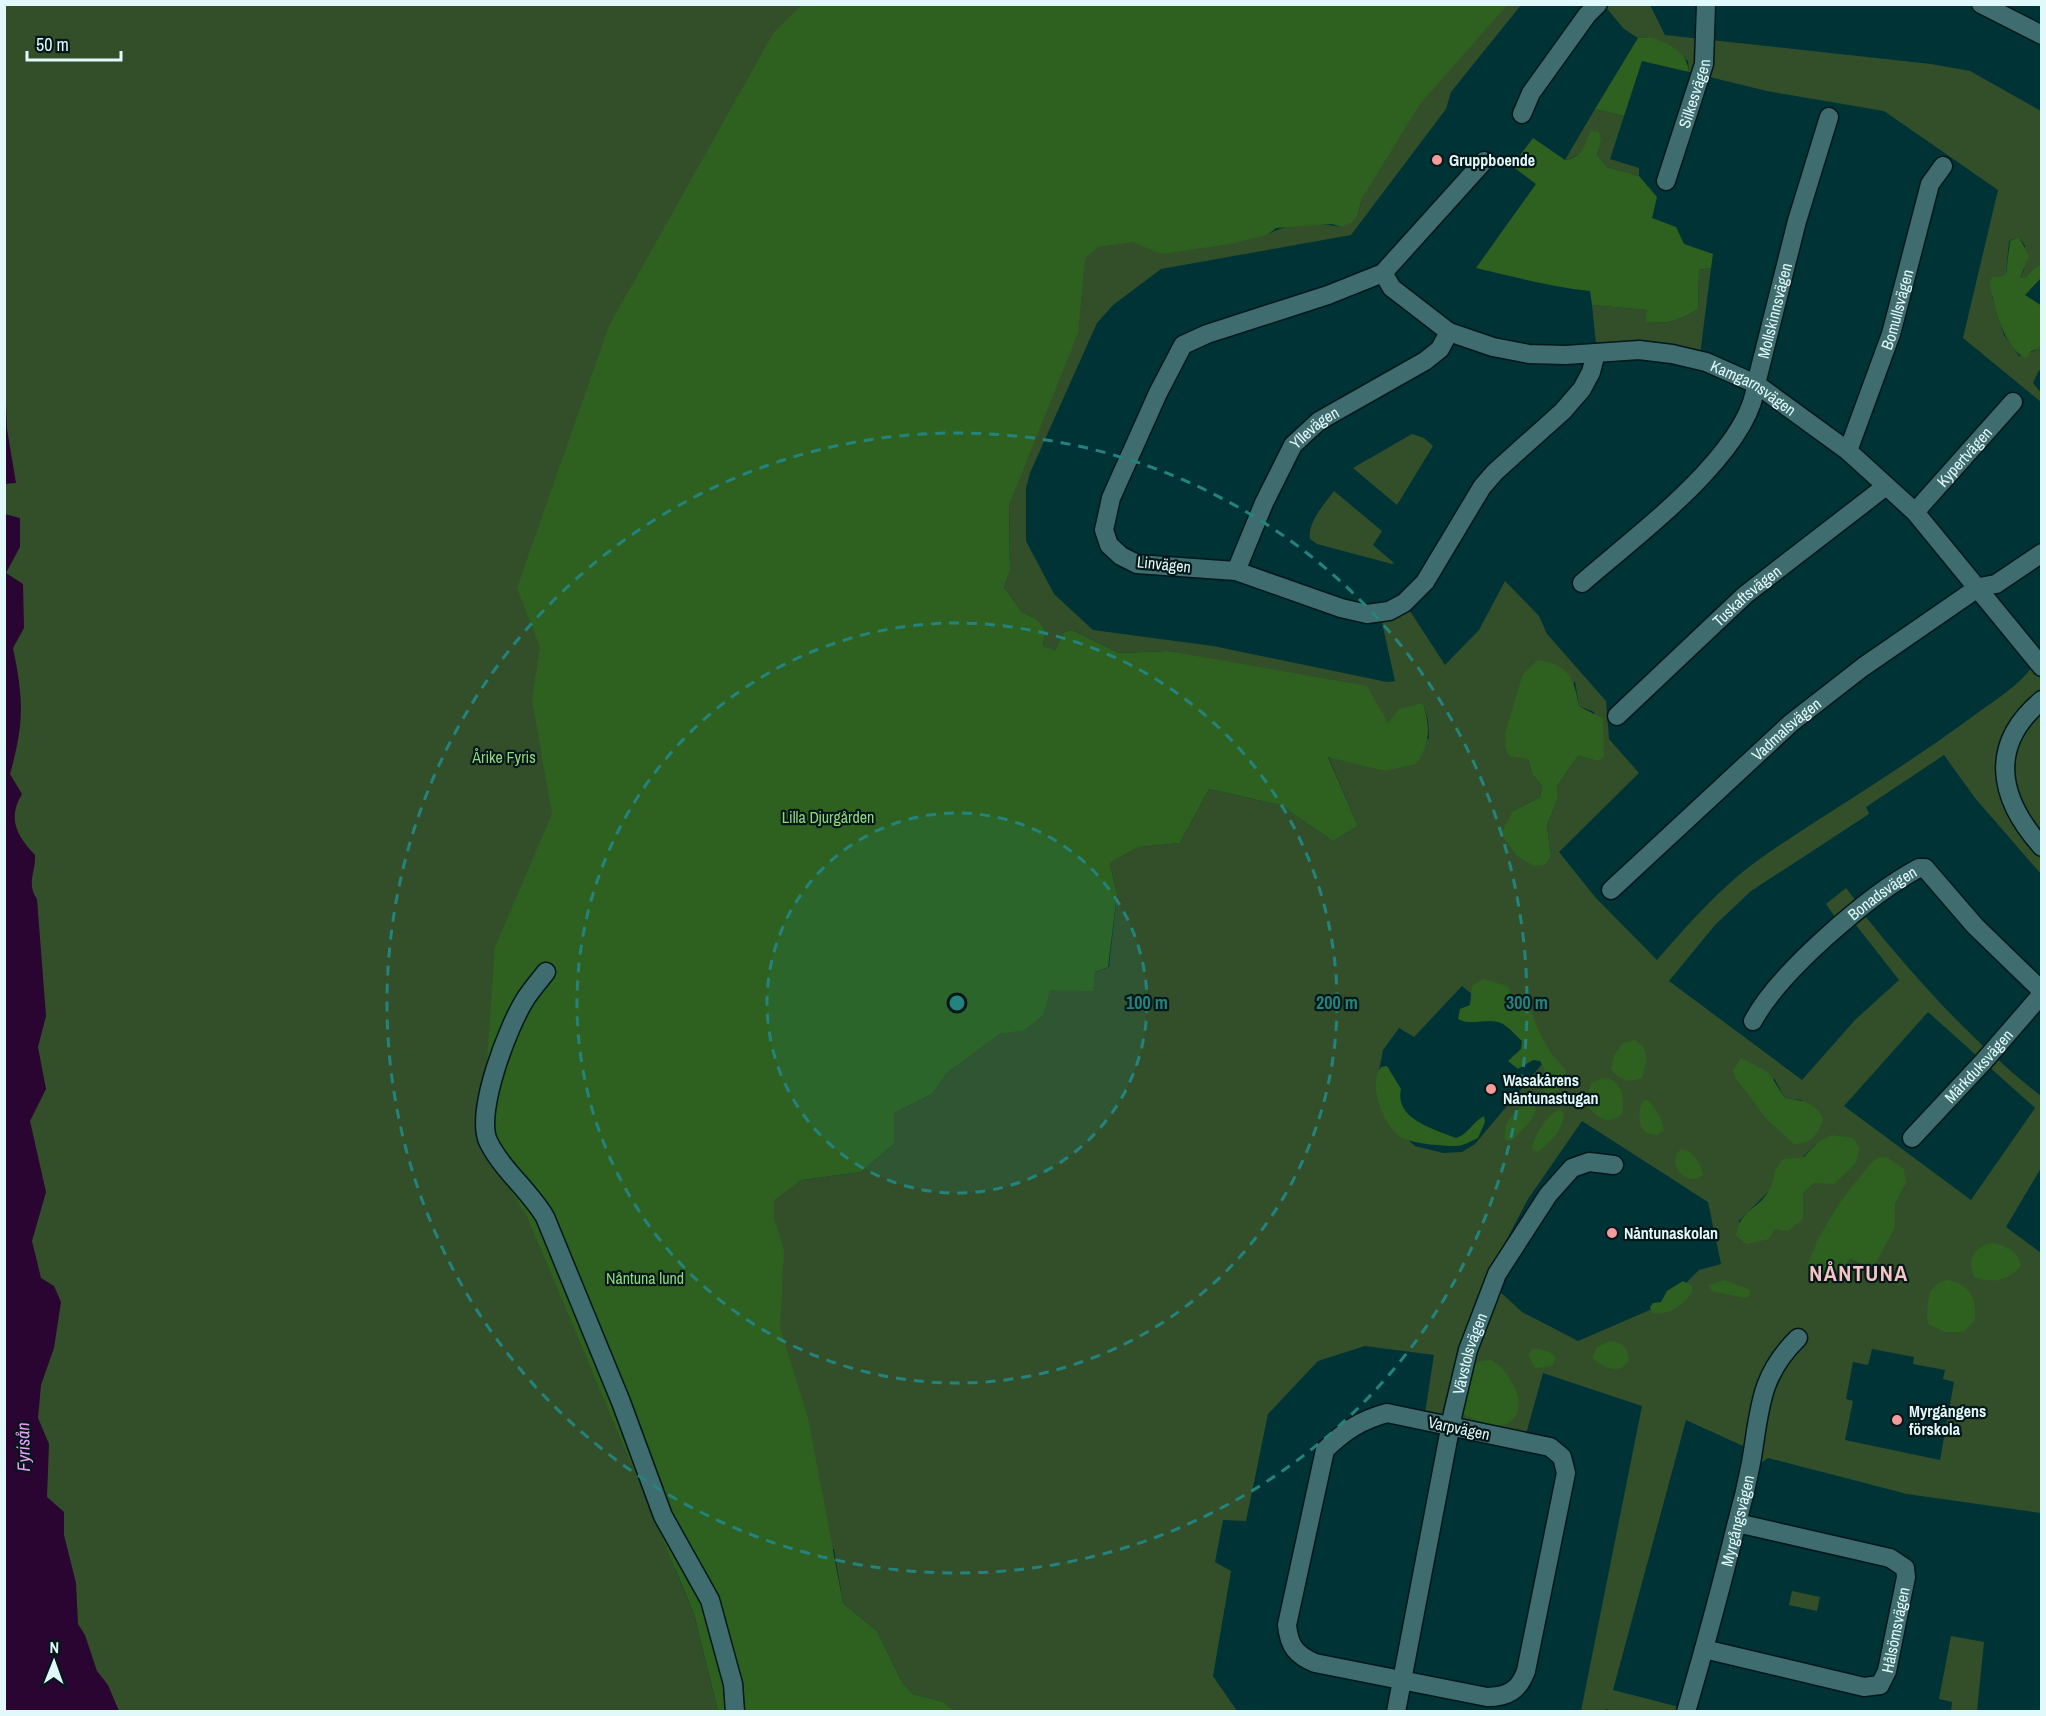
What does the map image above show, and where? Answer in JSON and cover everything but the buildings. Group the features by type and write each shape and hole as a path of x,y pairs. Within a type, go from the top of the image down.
{"street":[{"path":"1522,114 1531,93 1587,15 1598,4"},
{"name":"Silkesvägen","path":"1666,181 1704,63 1706,4"},
{"path":"1981,4 2042,34"},
{"name":"Mollskinnsvägen","path":"1582,583 1701,478 1742,425 1755,402 1756,384 1797,221 1829,117"},
{"name":"Linvägen","path":"1484,161 1383,273 1328,295 1192,339 1183,345 1175,356 1111,498 1104,530 1112,548 1137,564 1236,571 1341,609 1377,614 1397,607 1425,582 1482,488 1582,389 1591,372 1596,353"},
{"name":"Bomullsvägen","path":"1848,452 1894,324 1930,184 1943,166"},
{"name":"Kamgarnsvägen","path":"1383,273 1392,288 1449,332 1493,347 1528,354 1639,350 1672,354 1706,362 1756,384 1848,452 1915,512 1979,587 2042,667"},
{"name":"Yllevägen","path":"1236,571 1264,503 1293,445 1319,421 1425,361 1440,349 1449,332"},
{"name":"Kypertvägen","path":"1915,512 2013,402"},
{"name":"Tuskaftsvägen","path":"1617,716 1745,595 1886,486"},
{"name":"Vadmalsvägen","path":"1611,890 1791,723 1863,667 1979,587 1996,584 2042,553"},
{"path":"2042,700 2018,724 2009,742 2005,768 2008,794 2017,816 2042,847"},
{"name":"Bonadsvägen","path":"1753,1022 1763,1003 1802,960 1866,906 1919,868 1925,868 1975,926 2042,992"},
{"path":"546,972 526,998 500,1051 487,1110 487,1138 497,1157 536,1201 545,1217 621,1402 663,1516 710,1600 733,1684 735,1712"},
{"name":"Märkduksvägen","path":"1912,1138 1983,1062 2042,992"},
{"name":"Vävstolsvägen","path":"1396,1712 1451,1426 1468,1350 1497,1274 1548,1195 1572,1168 1589,1162 1614,1165"},
{"name":"Myrgångsvägen","path":"1686,1712 1737,1523 1751,1461 1754,1429 1766,1385 1785,1351 1798,1338"},
{"name":"Varpvägen","path":"1387,1413 1550,1448 1562,1456 1566,1473 1522,1682 1506,1695 1487,1697 1402,1679 1315,1663 1299,1656 1288,1641 1287,1625 1325,1450 1342,1434 1365,1419 1387,1413"},
{"name":"Hålsömsvägen","path":"1704,1649 1864,1687 1880,1685 1887,1671 1906,1577 1905,1568 1890,1558 1737,1523"}],"green space":[{"name":"Lilla Djurgården","path":"803,4 1507,5 1420,104 1362,198 1358,214 1352,222 1341,227 1332,224 1276,228 1267,235 1230,244 1161,254 1133,242 1098,247 1085,258 1078,333 1009,505 1010,571 1004,587 1022,612 1038,620 1045,630 1043,646 1055,650 1064,632 1072,630 1119,653 1168,651 1367,686 1388,723 1399,709 1423,703 1428,734 1421,756 1416,764 1384,771 1328,757 1358,826 1333,841 1280,805 1209,789 1180,843 1139,847 1110,863 1117,894 1108,967 1095,972 1093,991 1050,990 1043,1016 1024,1031 1000,1033 947,1073 932,1094 894,1113 894,1144 861,1172 802,1180 774,1200 774,1219 784,1250 780,1328 808,1418 843,1603 877,1631 902,1682 913,1694 944,1702 954,1711 718,1711 694,1614 644,1494 527,1216 481,1145 495,947 552,814 532,699 540,647 517,588 609,326 774,32"},
{"name":"Årike Fyris","path":"4,5 1521,5 1451,92 1446,109 1351,235 1161,269 1113,305 1097,323 1030,473 1026,488 1026,541 1054,594 1093,630 1213,646 1387,682 1395,681 1381,618 1408,608 1445,665 1479,630 1505,581 1539,616 1547,634 1606,701 1609,739 1639,773 1559,852 1595,897 1657,960 1710,902 1739,875 1796,834 1923,752 2001,696 2027,674 2041,654 2041,874 1975,798 1944,755 1866,807 1869,814 1751,891 1715,925 1669,981 1802,1080 1855,1020 1899,980 1856,925 1866,917 1949,1012 1994,1056 2041,1096 2041,1168 2006,1227 2041,1253 2041,1513 1907,1494 1768,1458 1755,1467 1745,1457 1743,1446 1686,1420 1613,1690 1679,1707 1678,1711 1617,1712 1606,1709 1604,1711 1581,1711 1642,1406 1543,1373 1526,1434 1425,1413 1434,1355 1365,1346 1318,1361 1268,1414 1246,1521 1223,1520 1215,1562 1231,1571 1213,1676 1237,1711 954,1711 944,1702 913,1694 902,1682 877,1631 843,1603 834,1549 675,1569 694,1614 718,1711 72,1711 4,1175","holes":["1362,198 1358,214 1341,227 1323,224 1293,226 1267,235 1274,225","1082,292 1009,505 1010,571 1004,587 1022,612 1038,620 1045,630 1043,646 1055,650 1064,632 1072,630 1119,653 1168,651 1225,662 1388,724 1423,703 1428,720 1429,738 1384,771 1328,756 1358,826 1333,841 1280,805 1209,789 1180,843 1139,847 1110,863 1117,894 1109,967 1049,989 1043,1016 1024,1031 1000,1032 947,1073 932,1094 894,1113 894,1144 861,1172 802,1180 774,1199 774,1219 758,1190","1575,681 1579,706 1594,712 1598,761 1578,756 1557,786 1558,798 1547,825 1551,856 1513,811 1540,797 1542,786 1532,774 1528,759","1462,986 1548,1057 1475,1144 1462,1152 1443,1153 1415,1146 1401,1133 1379,1071 1383,1050 1399,1028 1414,1037","1928,1012 2035,1108 1971,1200 1844,1106","1774,1078 1785,1098 1802,1100 1794,1143 1768,1121","1582,1121 1708,1202 1721,1264 1699,1270 1666,1303 1578,1341 1522,1312 1486,1279 1528,1199","1817,1143 1815,1183 1803,1193 1774,1229 1738,1222","1906,1184 1895,1205 1895,1215 1869,1268 1849,1259","1872,1349 1914,1357 1913,1364 1945,1370 1943,1379 1954,1382 1940,1460 1845,1440 1853,1401 1846,1399 1853,1362 1868,1365"]},
{"path":"1604,5 1650,5 1665,35 1931,64 1970,71 2041,111 2041,265 2035,267 2025,278 2020,278 2024,270 2025,246 2019,237 2009,241 2006,274 2000,278 1992,296 2004,335 2019,356 2039,349 2041,342 2041,371 2039,370 2033,383 2041,393 2041,402 1963,338 1998,190 1884,111 1767,91 1689,72 1688,61 1651,37 1638,38 1624,29"},
{"path":"1651,37 1676,49 1685,59 1689,72 1642,61 1624,116 1595,109 1638,38"},
{"path":"1595,109 1624,116 1610,159 1639,168 1639,176 1607,167 1597,155 1601,142 1565,160"},
{"path":"1590,131 1599,132 1601,142 1597,155 1607,167 1639,176 1657,197 1652,218 1676,227 1684,244 1713,254 1711,268 1699,270 1698,309 1692,313 1667,322 1646,322 1647,310 1592,305 1590,291 1476,268 1536,184 1512,166 1533,138 1565,160 1579,154 1585,146"},
{"path":"2019,237 2029,256 2020,278 2025,278 2035,267 2041,265 2041,278 2025,295 2042,306 2041,342 2039,349 2031,351 2027,358 2012,347 2006,337 1997,314 1990,283 1992,277 2006,274 2010,241"},
{"path":"1711,268 1700,355 1596,344 1592,305 1648,310 1647,322 1674,321 1698,309 1699,270"},
{"path":"1412,434 1424,438 1433,446 1397,505 1353,468"},
{"path":"1334,491 1382,531 1373,545 1394,563 1317,544 1310,539 1314,520"},
{"path":"1538,660 1563,669 1572,680 1579,706 1603,719 1604,757 1598,761 1578,756 1557,786 1558,798 1547,825 1551,856 1545,865 1534,866 1517,856 1501,834 1513,811 1540,797 1542,786 1532,774 1528,759 1510,756 1506,750 1505,733 1523,674"},
{"path":"1846,888 1856,901 1835,917 1826,904"},
{"path":"1483,979 1507,986 1517,1003 1532,1013 1545,1043 1565,1069 1566,1079 1558,1091 1546,1093 1539,1085 1545,1070 1540,1061 1533,1060 1518,1069 1508,1061 1521,1049 1522,1041 1506,1026 1492,1021 1469,1022 1458,1019 1460,1009 1470,1005 1472,986"},
{"path":"1635,1040 1643,1046 1647,1059 1642,1078 1625,1080 1611,1069 1614,1055 1623,1043"},
{"path":"1741,1058 1768,1072 1785,1098 1802,1101 1817,1109 1823,1119 1813,1138 1800,1144 1794,1144 1768,1121 1735,1077 1733,1071"},
{"path":"1387,1066 1401,1089 1400,1099 1410,1115 1427,1126 1456,1138 1484,1116 1485,1122 1478,1138 1461,1145 1444,1146 1410,1141 1397,1134 1384,1117 1377,1095 1377,1075 1381,1067"},
{"path":"1602,1078 1613,1081 1617,1085 1623,1100 1623,1113 1608,1120 1599,1117 1586,1104 1591,1083"},
{"path":"1647,1100 1658,1113 1663,1126 1664,1130 1657,1135 1645,1132 1640,1124 1642,1101"},
{"path":"1526,1104 1534,1106 1536,1110 1529,1123 1511,1141 1505,1140 1507,1124 1517,1110"},
{"path":"1560,1110 1564,1113 1563,1120 1556,1135 1538,1152 1532,1149 1542,1126 1550,1116"},
{"path":"1831,1135 1853,1138 1860,1148 1855,1164 1834,1184 1815,1183 1803,1193 1803,1219 1788,1231 1775,1229 1769,1239 1747,1244 1736,1236 1741,1220 1765,1197 1783,1159 1804,1157 1817,1143"},
{"path":"1681,1149 1696,1158 1703,1175 1697,1179 1691,1179 1680,1173 1675,1161"},
{"path":"1880,1157 1888,1158 1904,1169 1906,1184 1895,1205 1895,1227 1876,1263 1869,1268 1850,1259 1832,1276 1815,1276 1807,1266 1827,1223 1873,1161"},
{"path":"1992,1243 2010,1249 2017,1256 2021,1265 2011,1275 2000,1280 1974,1277 1971,1264 1973,1255 1980,1248"},
{"path":"1725,1280 1750,1290 1749,1296 1745,1298 1711,1291 1709,1285"},
{"path":"1947,1280 1966,1288 1975,1305 1975,1320 1963,1332 1945,1332 1928,1324 1930,1292 1938,1283"},
{"path":"1683,1281 1692,1286 1692,1292 1684,1301 1670,1311 1652,1313 1650,1307 1653,1303 1661,1302 1667,1291"},
{"path":"1610,1341 1622,1344 1627,1352 1629,1360 1621,1368 1612,1369 1592,1358 1597,1347"},
{"path":"1532,1349 1546,1350 1554,1355 1556,1358 1552,1366 1535,1368 1528,1355"},
{"path":"1491,1360 1510,1379 1518,1398 1519,1407 1516,1415 1505,1424 1493,1425 1461,1413 1473,1365"},
{"path":"1792,1591 1820,1597 1817,1611 1789,1605"},
{"path":"1951,1636 1984,1642 1977,1711 1951,1711 1952,1702 1939,1699"}],"water":[{"path":"5,379 7,429 16,483 5,484"},
{"name":"Fyrisån","path":"5,514 20,518 20,547 6,573 23,584 24,628 13,648 21,712 18,741 10,774 22,794 15,811 16,827 23,841 35,855 32,888 37,899 46,1016 38,1047 46,1089 30,1121 46,1192 32,1241 41,1278 54,1286 61,1302 54,1348 41,1385 38,1418 49,1444 47,1497 64,1512 64,1535 76,1583 78,1624 85,1635 97,1671 108,1685 119,1711 5,1711"}],"place":[{"name":"Gruppboende","path":"1437,160"},
{"name":"Wasakårens Nåntunastugan","path":"1491,1089"},
{"name":"Nåntunaskolan","path":"1612,1233"},
{"name":"Myrgångens förskola","path":"1897,1420"}],"district":[{"name":"NÅNTUNA","path":"1859,1273"}],"park label":[{"name":"Nåntuna lund","path":"645,1278"}]}
